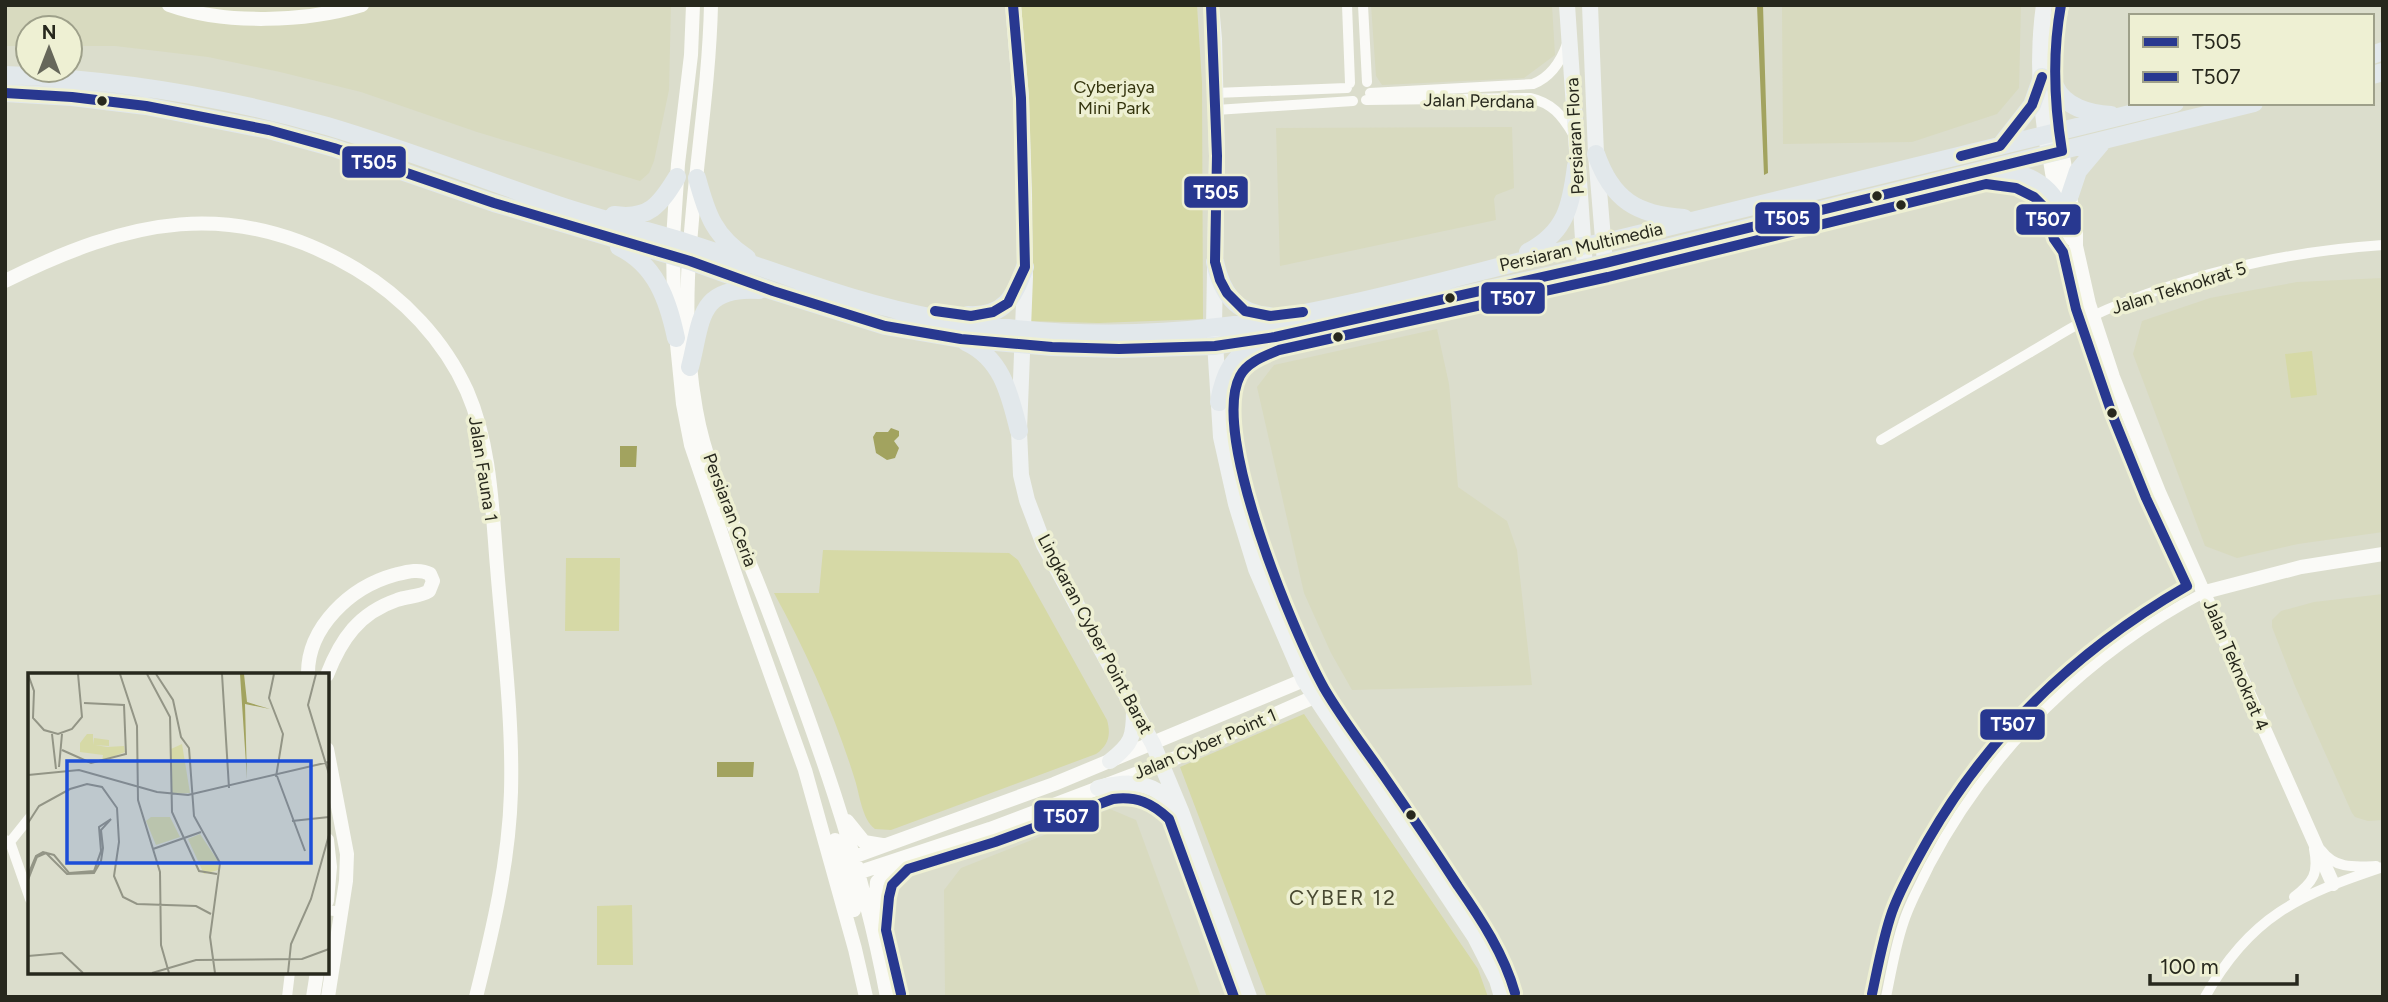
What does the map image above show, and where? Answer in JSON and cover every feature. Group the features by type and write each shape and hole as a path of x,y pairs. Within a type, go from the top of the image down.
{"main road":[{"name":"Lingkaran Cyber Point Barat","path":"1013,5 1021,98 1025,267 1019,431 1021,475 1027,500 1044,545 1162,764 1249,997"},
{"path":"1211,5 1216,110 1215,346 1221,437 1246,539 1273,612 1304,680 1469,928 1497,980 1502,997"},
{"name":"Persiaran Flora","path":"1567,5 1585,268"},
{"name":"Persiaran Flora","path":"1590,5 1596,154 1605,263"},
{"path":"2045,5 2048,82 2065,101 2079,108 2104,115 2122,116"},
{"path":"2000,146 2048,82 2055,57 2061,5"},
{"name":"Persiaran Multimedia","path":"5,75 159,90 286,116 366,138 682,250 773,291 859,320 961,339 1214,327 1278,317 1604,242 2167,105"},
{"name":"Jalan Teknokrat 4","path":"2048,82 2055,153"},
{"name":"Persiaran Multimedia","path":"5,93 72,97 146,106 269,130 334,148 494,203 568,225 682,250 781,275 844,296 1023,337 1119,349 1215,346 1275,337 1585,268 2246,105"},
{"path":"1985,170 2009,172 2033,180 2065,203 2084,162 2104,140"},
{"path":"1596,154 1609,182 1628,203 1641,211 1655,215 1704,218"},
{"path":"1489,268 1544,244 1555,233 1569,208 1576,166"},
{"path":"555,204 599,213 637,216 653,209 677,177"},
{"path":"696,178 707,214 723,238 754,262 781,275"},
{"path":"568,225 627,251 652,273 667,305 676,338"},
{"path":"1215,262 1222,285 1231,301 1255,314 1278,317"},
{"path":"844,296 934,311 984,315 1008,303 1025,267"},
{"path":"690,366 696,331 709,303 736,290 773,291"},
{"path":"1219,402 1226,372 1231,364 1250,347 1275,337"},
{"path":"961,339 985,354 1003,377 1019,431"},
{"path":"1110,761 1124,751 1132,738 1134,709"},
{"path":"1098,788 1118,784 1143,785 1157,790 1181,811"}],"street":[{"path":"169,5 205,14 265,18 320,15 362,5"},
{"name":"Persiaran Ceria","path":"693,5 691,55 677,177 690,366 701,437 802,699 839,807 852,867 873,931 887,997"},
{"name":"Persiaran Ceria","path":"711,5 708,77 696,178 682,250 676,338 683,404 691,445 812,791 866,997"},
{"path":"1347,5 1348,95 1353,101"},
{"path":"1363,5 1368,92"},
{"name":"Jalan Perdana","path":"1368,92 1533,83 1545,77 1557,65 1569,38"},
{"name":"Jalan Perdana","path":"1215,93 1349,85 1360,79 1368,92"},
{"name":"Jalan Perdana","path":"1216,110 1361,102 1368,92"},
{"name":"Jalan Perdana","path":"1368,92 1530,98 1542,101 1559,113 1575,136"},
{"name":"Jalan Teknokrat 4","path":"2055,153 2093,316 2143,454 2333,884"},
{"name":"Jalan Fauna 1","path":"5,281 100,241 135,230 196,224 258,228 284,234 308,244 375,281 401,301 420,321 452,364 474,409 489,477 509,705 511,794 506,851 499,906 476,997"},
{"name":"Jalan Teknokrat 5","path":"1881,440 2093,316 2143,295 2211,274 2301,254 2383,245"},
{"path":"1886,997 1903,924 1914,895 1946,833 1977,786 2015,740 2067,690 2124,644 2183,603 2205,592 2301,567 2383,554"},
{"path":"308,673 313,648 322,627 352,595 371,584 402,573 425,571 430,574 432,587 429,591 373,610 353,627 330,659 322,661 313,648"},
{"path":"328,673 341,644"},
{"name":"Jalan Cyber Point 1","path":"852,867 886,845 948,824 1110,761 1304,680"},
{"name":"Jalan Cyber Point 1","path":"852,867 901,857 990,829 1162,764 1314,697"},
{"path":"328,997 337,906 347,855 329,760"},
{"path":"812,791 824,801 838,851 852,867 858,930 855,949"},
{"path":"839,807 864,842 886,845"},
{"path":"28,819 8,841 28,894"},
{"path":"2312,836 2326,856 2342,866 2383,866"},
{"path":"2271,919 2308,886 2313,877 2316,868 2312,836"},
{"path":"873,931 877,882 901,857"},
{"path":"329,858 329,881"},
{"path":"2205,997 2236,951 2255,930 2288,905 2333,884 2383,866"},
{"path":"286,997 290,974"},
{"path":"313,997 317,974"}],"shaded area":[{"path":"5,5 671,5 669,90 654,161 649,173 640,181 477,132 361,92 280,72 208,57 115,46 84,46 84,14 14,14 14,46 5,46"},
{"path":"1371,5 1552,5 1555,55 1524,78 1382,85 1376,76"},
{"path":"1757,5 1763,5 1768,173 1764,175"},
{"path":"1782,5 2021,5 2019,88 1997,114 1912,142 1783,144"},
{"path":"1512,127 1514,188 1496,195 1496,220 1280,266 1276,128"},
{"path":"2383,278 2383,532 2298,544 2237,558 2205,546 2133,354 2142,321 2210,298 2297,282"},
{"path":"1437,329 1449,384 1458,487 1507,521 1517,550 1532,685 1352,690 1331,653 1304,593 1257,387 1274,365"},
{"path":"891,428 899,431 899,436 894,441 899,448 895,458 887,460 876,453 873,437 876,432 888,432"},
{"path":"620,446 637,446 636,467 620,467"},
{"path":"2383,594 2383,820 2368,821 2355,817 2352,813 2295,686 2272,627 2272,620 2281,611 2314,602"},
{"path":"717,762 754,762 753,777 717,777"},
{"path":"1110,809 1136,820 1201,997 945,997 944,890 961,868"}],"green space":[{"name":"Cyberjaya Mini Park","path":"1020,5 1197,5 1202,83 1203,319 1098,323 1030,321"},
{"path":"2312,351 2317,395 2291,398 2285,354"},
{"path":"823,550 1009,553 1018,560 1107,720 1109,735 1104,747 1096,754 891,830 875,829 864,813 839,732 819,685 774,593 819,593"},
{"path":"566,558 620,558 619,631 565,631"},
{"path":"1304,714 1478,969 1488,997 1267,997 1180,767"},
{"path":"632,905 633,965 597,965 597,906"}],"transit line":[{"name":"T505","path":"935,311 971,316 993,312 1008,303 1025,267 1021,98 1013,5"},
{"name":"T505","path":"1211,5 1217,156 1215,262 1220,280 1227,293 1245,311 1270,316 1303,312"},
{"name":"T505","path":"5,93 72,97 146,106 269,130 334,148 494,203 690,261 773,291 885,326 961,339 1052,347 1119,349 1215,346 1275,337 1605,263 2062,151 2055,78 2061,5"},
{"name":"T505","path":"1961,156 2000,146 2032,105 2042,77"},
{"name":"T507","path":"1515,993 1505,964 1483,924 1346,722 1310,661 1276,580 1245,485 1236,441 1234,403 1243,371 1262,357 1279,350 1608,277 1986,184 2016,188 2034,197 2045,208 2054,239 2063,252 2076,309 2112,414 2146,498 2187,586 2148,610 2074,665 2009,729 1980,763 1953,801 1908,875 1892,912 1872,994"},
{"name":"T507","path":"901,994 886,930 892,885 908,869 1122,798 1144,802 1169,819 1234,997"}],"district":[{"name":"CYBER 12","path":"1343,897"}]}
